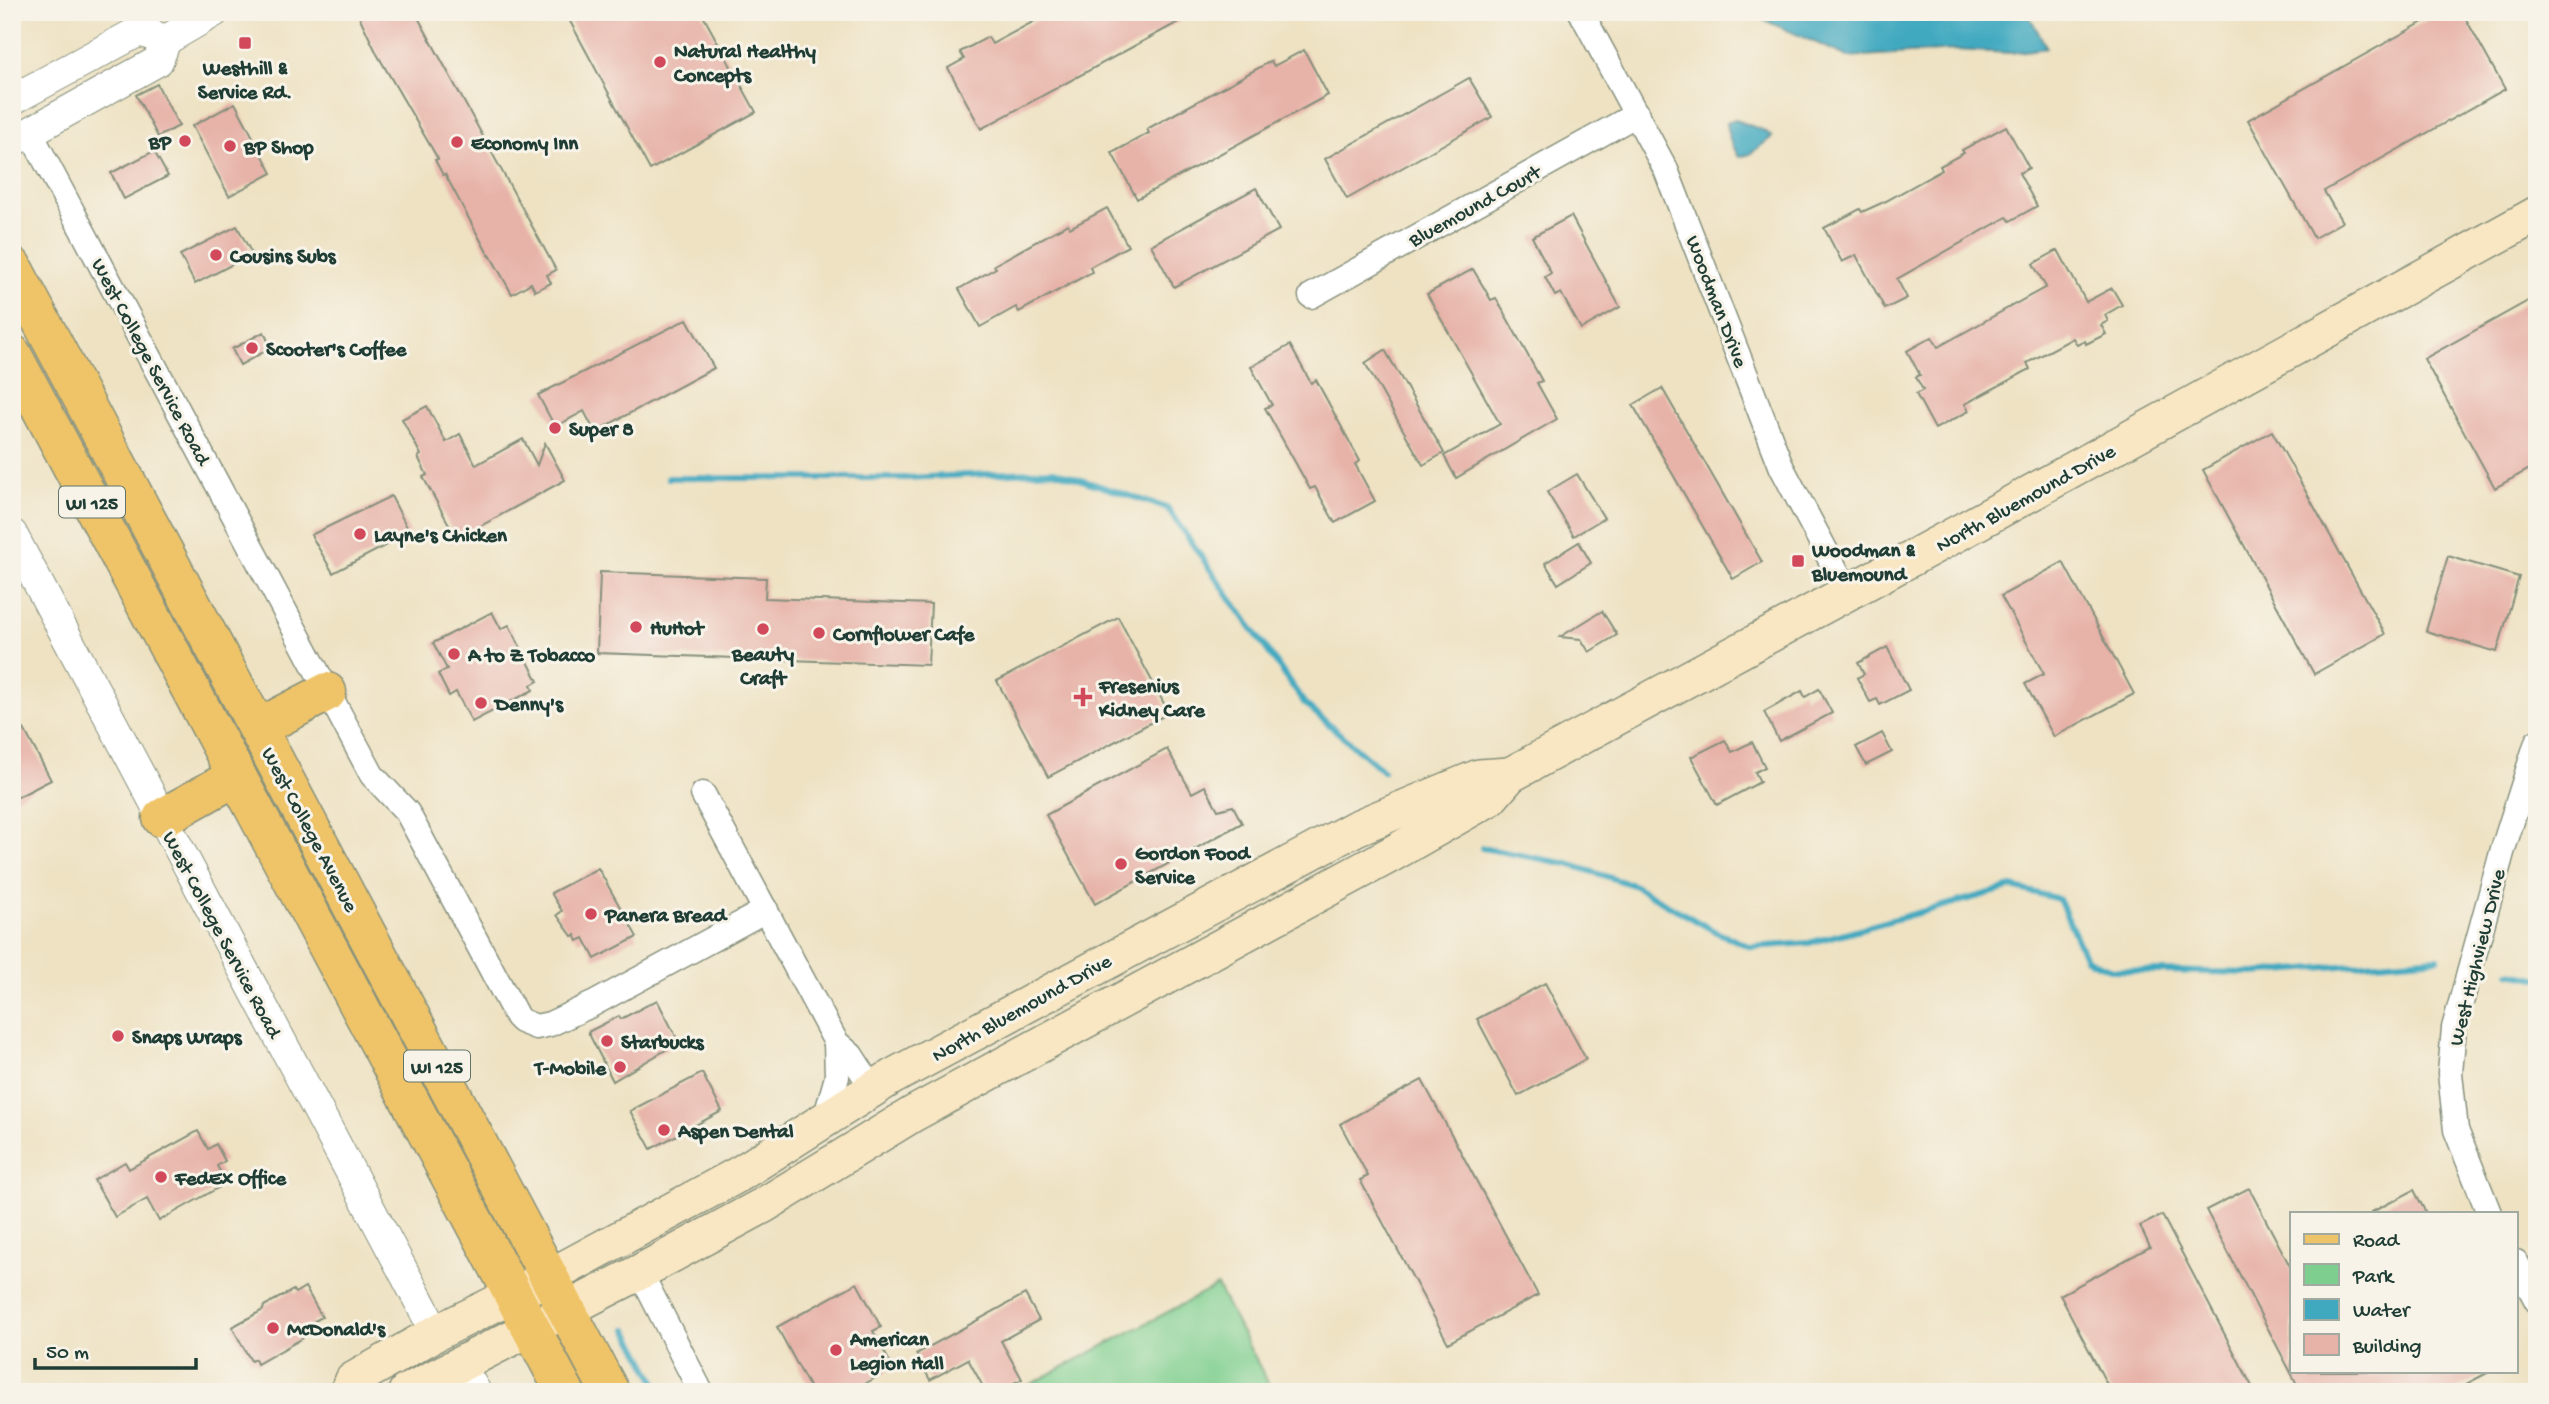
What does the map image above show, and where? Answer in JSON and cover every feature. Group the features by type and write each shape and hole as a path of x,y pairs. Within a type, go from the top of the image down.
{"main road":[{"name":"North Bluemound Drive","path":"523,1312 566,1310 640,1272 782,1194 925,1107 1490,798 1510,775 1848,593 2537,214"},
{"name":"West College Avenue","path":"12,266 610,1392"},
{"name":"West College Avenue","path":"12,354 565,1392"},
{"path":"258,729 327,692"},
{"name":"North Bluemound Drive","path":"523,1312 549,1277 740,1173 873,1089 1101,963 1356,828 1479,777 1510,775"},
{"path":"162,818 237,776"},
{"path":"782,1194 802,1161 872,1118 876,1104 873,1089"},
{"path":"348,1392 353,1380 436,1333 523,1312"},
{"path":"406,1392 467,1378 523,1312"}],"street":[{"path":"21,137 158,61 166,40 214,12"},
{"name":"Woodman Drive","path":"1581,12 1666,170 1782,468 1848,593"},
{"path":"12,100 139,31 166,40"},
{"name":"Bluemound Court","path":"1311,296 1637,114"},
{"name":"West College Service Road","path":"21,137 372,775 407,812 517,1017 527,1025 544,1026 582,1009 766,910"},
{"name":"West College Service Road","path":"12,534 436,1333"},
{"name":"West Highview Drive","path":"2489,1212 2456,1129 2450,1073 2454,1028 2503,849 2537,742"},
{"path":"704,794 836,1042 851,1055 873,1089"},
{"path":"825,1119 836,1077 836,1042"},
{"path":"2518,1266 2537,1301"},
{"path":"640,1272 701,1392"}],"green space":[{"path":"1217,1286 1273,1392 1016,1392"}],"water":[{"path":"1746,12 2027,12 2047,48 2010,53 1955,50 1848,57"},
{"path":"1736,120 1765,131 1772,137 1750,154 1739,157 1727,127 1727,122"}],"building":[{"name":"Economy Inn","path":"357,12 415,12 556,270 547,275 551,283 535,291 531,283 512,294 445,174 443,175 435,160 438,159 377,54"},
{"name":"Natural Healthy Concepts","path":"565,12 701,12 756,112 650,170"},
{"path":"1051,12 1197,12 981,129 948,68 964,59 960,52 988,37 992,44"},
{"path":"2441,12 2462,12 2505,89 2324,191 2342,222 2314,238 2248,120"},
{"path":"1304,50 1328,95 1137,199 1112,153 1149,133 1147,129 1271,61 1274,66"},
{"path":"1469,78 1492,117 1347,199 1325,159"},
{"path":"157,84 179,126 158,137 136,95"},
{"name":"BP Shop","path":"235,103 272,173 229,196 192,126"},
{"path":"2006,126 2029,168 2019,173 2037,206 2010,221 2007,217 1897,279 1907,298 1885,309 1856,255 1842,262 1824,228 1860,209 1862,212 1886,201 1942,170 1940,166 1964,153 1962,150"},
{"path":"154,151 168,176 124,199 111,173"},
{"path":"1256,188 1279,230 1174,287 1151,245"},
{"path":"1107,208 1128,246 1090,267 1092,272 1019,312 1016,307 980,327 959,289 996,268 994,265 1068,224 1070,228"},
{"path":"1571,216 1620,307 1581,329 1561,293 1555,296 1545,277 1551,273 1532,237"},
{"name":"Cousins Subs","path":"237,226 252,254 195,284 180,255"},
{"path":"2058,250 2086,302 2112,288 2122,305 2105,315 2108,321 2101,325 2106,334 2086,344 2085,341 2077,345 2073,338 2027,363 2030,369 1965,404 1969,411 1935,429 1916,394 1923,390 1916,377 1920,375 1907,351 1932,337 1938,347 2046,287 2033,264"},
{"path":"1473,269 1491,300 1496,298 1542,381 1537,383 1557,419 1456,478 1444,456 1500,424 1427,294"},
{"path":"2537,296 2537,465 2495,488 2424,359"},
{"path":"687,319 714,368 595,432 584,411 555,427 538,395"},
{"path":"264,332 271,348 240,365 232,349"},
{"path":"1290,345 1311,383 1316,380 1360,461 1355,464 1375,501 1335,523 1315,487 1310,489 1265,408 1272,405 1251,367"},
{"path":"1385,350 1444,453 1423,465 1365,363"},
{"path":"1662,388 1762,562 1733,579 1633,405"},
{"path":"427,406 446,442 460,434 476,465 523,439 537,465 545,443 565,480 457,539 423,477 427,475 418,457 421,455 402,419"},
{"path":"2272,431 2385,634 2314,674 2203,470"},
{"path":"1577,474 1604,518 1574,536 1547,492"},
{"name":"Layne's Chicken","path":"391,496 410,533 333,573 311,535"},
{"path":"1579,542 1591,563 1558,584 1545,563"},
{"path":"2448,556 2519,577 2497,652 2426,631"},
{"path":"2063,562 2134,694 2054,737 2025,684 2044,674 2001,596"},
{"path":"600,572 766,578 765,598 931,604 928,665 597,653"},
{"path":"1602,611 1617,635 1589,652 1581,639 1560,637"},
{"path":"492,612 501,629 509,625 538,681 531,685 533,690 472,722 456,692 449,696 438,674 447,669 433,643"},
{"name":"Fresenius Kidney Care","path":"1118,617 1169,713 1048,777 997,681"},
{"path":"1887,647 1909,690 1880,705 1877,699 1870,702 1857,678 1864,674 1858,663"},
{"path":"1819,689 1832,713 1779,741 1764,712 1802,691 1805,697"},
{"path":"24,729 51,780 12,800 12,735"},
{"path":"1882,733 1892,752 1866,765 1856,747"},
{"path":"1725,740 1732,752 1752,742 1765,767 1755,772 1760,782 1717,805 1691,757"},
{"name":"Gordon Food Service","path":"1167,749 1192,793 1205,786 1218,810 1233,806 1242,823 1095,904 1046,815"},
{"name":"Panera Bread","path":"598,868 637,937 595,959 584,938 578,941 575,935 572,936 557,915 562,911 551,893"},
{"path":"1545,983 1586,1059 1518,1096 1477,1019"},
{"path":"657,1000 679,1042 613,1081 588,1032"},
{"name":"Aspen Dental","path":"702,1073 722,1111 651,1149 630,1111"},
{"path":"1422,1080 1538,1295 1448,1343 1360,1180 1368,1176 1340,1124"},
{"name":"FedEx Office","path":"198,1131 208,1149 216,1144 225,1161 217,1166 227,1183 159,1221 147,1199 115,1217 94,1180 125,1162 129,1169"},
{"path":"2249,1188 2290,1266 2290,1371 2206,1210"},
{"path":"2414,1190 2425,1212 2372,1212"},
{"path":"2162,1215 2255,1392 2111,1392 2060,1295 2150,1247 2140,1226"},
{"name":"American Legion Hall","path":"857,1283 881,1327 873,1331 893,1368 850,1392 812,1392 777,1327"},
{"name":"McDonald's","path":"305,1287 322,1317 311,1323 314,1328 302,1335 303,1338 257,1364 255,1359 251,1361 232,1327 293,1290 295,1293"},
{"path":"1025,1294 1039,1320 1001,1341 1022,1379 997,1392 986,1392 968,1359 930,1380 916,1354"},
{"path":"2291,1372 2489,1372 2451,1392 2301,1392"}],"waterway":[{"path":"668,478 906,478 1054,471 1167,508 1305,704 1383,771"},
{"path":"1482,848 1568,864 1633,885 1716,932 1751,947 1809,943 2012,887 2059,899 2086,959 2112,970 2254,973 2438,958"},
{"path":"2510,973 2537,978"},
{"path":"627,1329 661,1392"}],"place":[{"name":"Westhill & Service Rd.","path":"245,43"},
{"name":"Natural Healthy Concepts","path":"660,62"},
{"name":"BP","path":"185,141"},
{"name":"Economy Inn","path":"457,142"},
{"name":"BP Shop","path":"230,146"},
{"name":"Cousins Subs","path":"216,255"},
{"name":"Scooter's Coffee","path":"252,348"},
{"name":"Super 8","path":"555,428"},
{"name":"Layne's Chicken","path":"360,534"},
{"name":"Woodman & Bluemound","path":"1798,561"},
{"name":"HuHot","path":"636,627"},
{"name":"Beauty Craft","path":"763,629"},
{"name":"Cornflower Cafe","path":"819,633"},
{"name":"A to Z Tobacco","path":"454,654"},
{"name":"Fresenius Kidney Care","path":"1083,697"},
{"name":"Denny's","path":"481,703"},
{"name":"Gordon Food Service","path":"1121,864"},
{"name":"Panera Bread","path":"591,914"},
{"name":"Snaps Wraps","path":"118,1036"},
{"name":"Starbucks","path":"607,1041"},
{"name":"T-Mobile","path":"620,1067"},
{"name":"Aspen Dental","path":"664,1130"},
{"name":"FedEx Office","path":"161,1177"},
{"name":"McDonald's","path":"273,1328"},
{"name":"American Legion Hall","path":"836,1350"}]}
